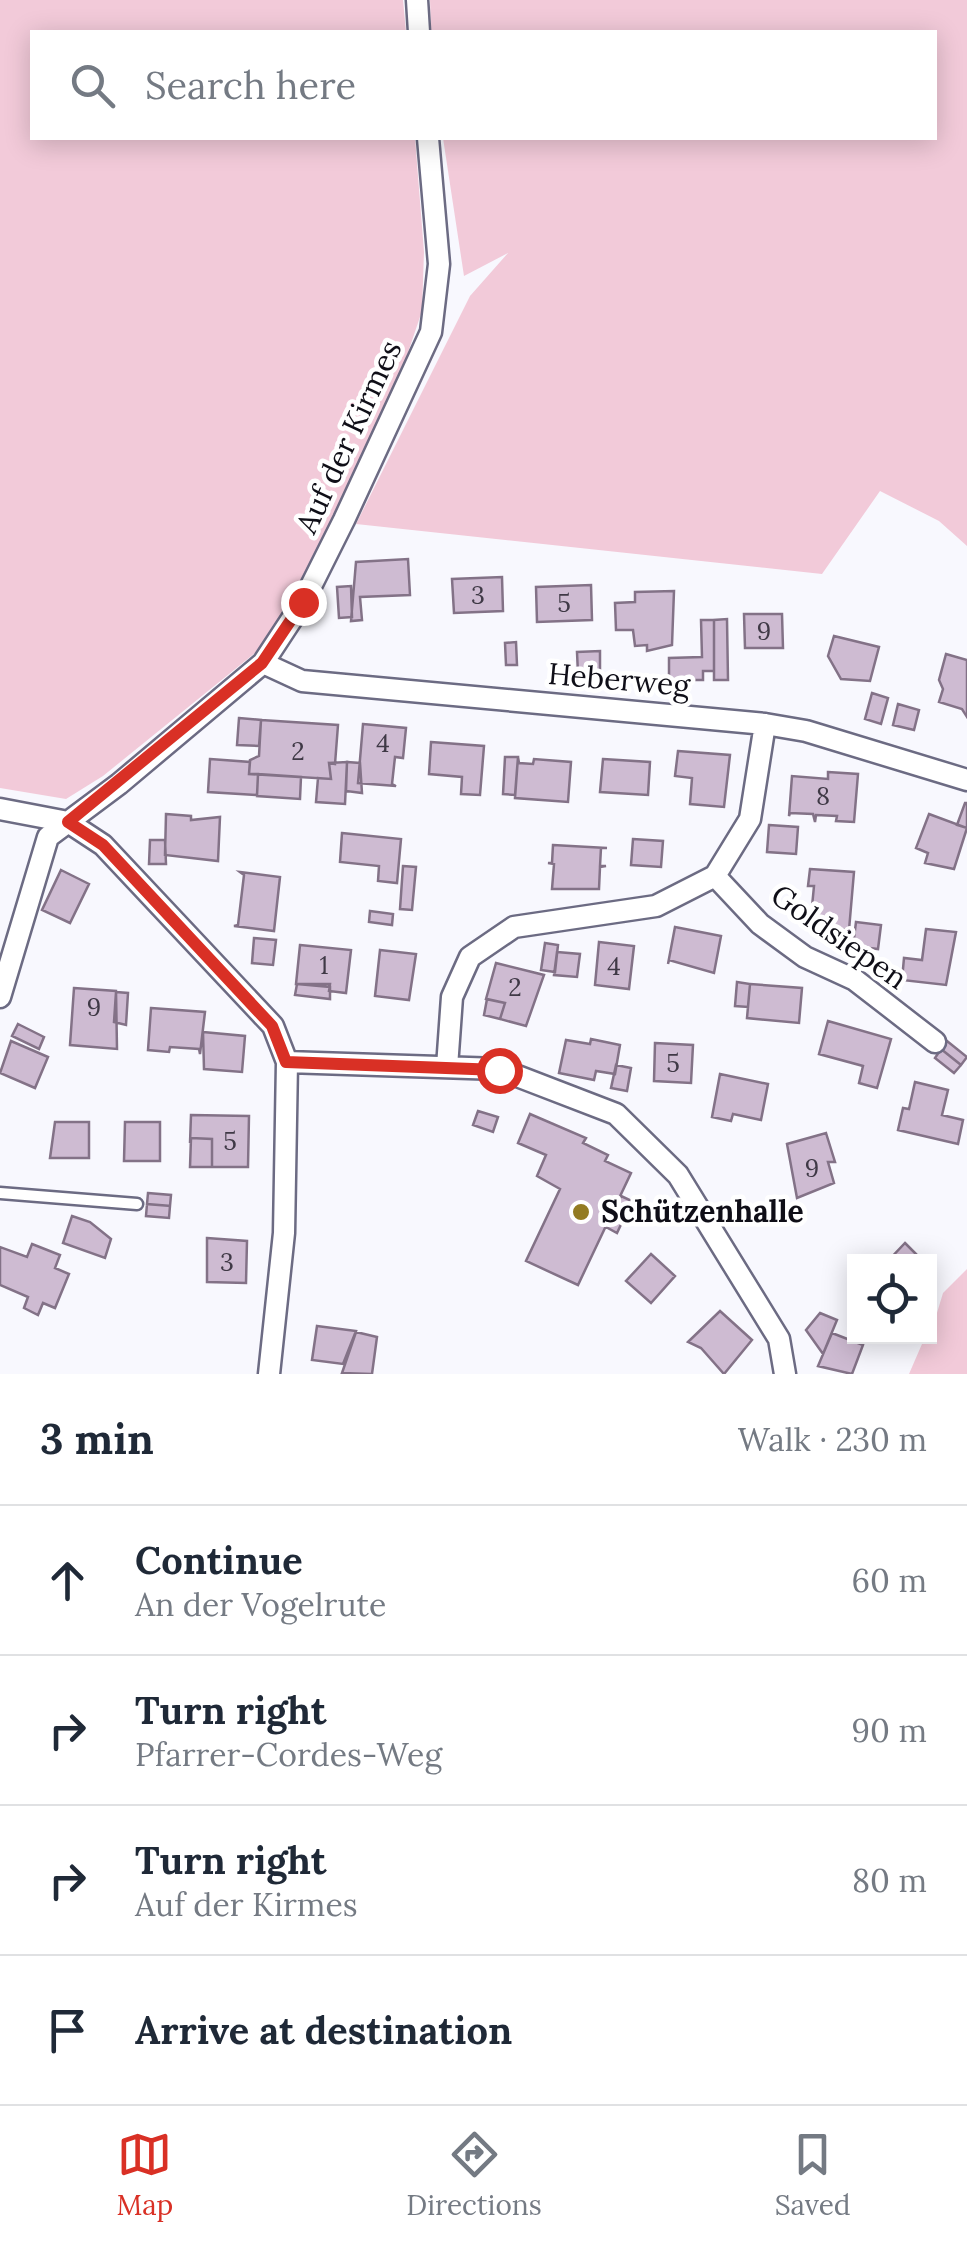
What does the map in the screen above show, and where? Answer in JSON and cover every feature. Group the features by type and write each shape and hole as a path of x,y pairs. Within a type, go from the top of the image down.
{"street":[{"path":"416,0 419,30"},
{"name":"Auf der Kirmes","path":"0,997 48,837 262,663 303,602 432,332 439,264 428,140"},
{"name":"Heberweg","path":"262,663 302,681 765,724 806,731 967,780"},
{"path":"448,1067 452,997 470,958 514,927 656,906 715,876 750,818 765,724"},
{"path":"0,809 68,822 103,845 272,1026 286,1062 284,1233 269,1374"},
{"name":"Goldsiepen","path":"715,876 760,924 805,958 854,980 935,1042"},
{"path":"286,1062 499,1070 616,1114 678,1175 779,1339 785,1374"}],"lane":[{"path":"0,1193 137,1204"}],"shaded area":[{"path":"0,0 403,0 406,30 30,30 30,140 415,140 424,252 422,311 396,388 293,598 255,653 103,776 66,799 0,788"},
{"path":"430,0 967,0 967,546 939,521 880,491 822,574 356,524 470,296 508,253 464,276 443,140 937,140 937,30 431,30"},
{"path":"967,1269 967,1374 909,1374 922,1344 937,1344 937,1313 943,1293"}],"building":[{"path":"408,559 410,595 360,597 362,620 351,621 356,562"},
{"path":"502,577 503,611 454,613 452,579"},
{"path":"591,585 592,620 537,622 536,587"},
{"path":"351,586 352,617 339,618 337,587"},
{"path":"674,591 672,645 647,651 647,645 635,646 633,630 616,630 615,603 635,602 635,592"},
{"path":"744,614 782,614 783,648 745,648"},
{"path":"727,619 728,680 714,680 714,620"},
{"path":"701,620 714,620 714,671 703,671 703,680 669,680 669,658 702,657"},
{"path":"834,636 879,647 870,681 841,679 828,656"},
{"path":"516,642 517,665 506,665 505,643"},
{"path":"600,651 600,674 578,674 577,652"},
{"path":"946,654 967,660 967,717 962,709 939,702 943,689 939,680"},
{"path":"872,693 888,698 881,724 865,719"},
{"path":"898,704 919,710 914,730 893,725"},
{"path":"239,718 261,720 259,746 237,745"},
{"path":"261,720 338,725 335,764 329,763 331,779 249,774 250,760 259,756"},
{"path":"363,724 406,728 403,758 395,757 392,784 396,786 358,783"},
{"path":"431,742 484,746 480,795 461,794 462,777 429,774"},
{"path":"678,751 730,755 724,807 690,804 692,778 675,776"},
{"path":"505,757 518,757 515,795 503,794"},
{"path":"518,757 519,763 533,764 534,759 571,762 568,802 515,798"},
{"path":"210,759 250,762 249,774 258,774 257,795 208,792"},
{"path":"603,759 650,762 648,795 600,792"},
{"path":"347,762 345,804 316,802 318,778 331,779 329,763"},
{"path":"347,762 360,763 362,793 346,791"},
{"path":"828,772 858,774 854,822 836,821 837,816 816,815 815,822 813,814 789,816 792,776 828,779"},
{"path":"258,774 301,777 300,799 257,796"},
{"path":"967,803 967,828 957,825"},
{"path":"166,814 191,816 191,820 220,817 218,861 165,855"},
{"path":"929,814 967,828 954,869 925,863 928,853 916,848"},
{"path":"769,825 798,827 796,854 767,852"},
{"path":"342,833 401,839 397,883 378,881 379,866 340,862"},
{"path":"633,839 663,841 661,867 631,865"},
{"path":"150,840 165,840 166,864 149,864"},
{"path":"553,845 607,848 601,848 600,866 606,866 600,867 599,889 552,889 554,864 548,863 552,863"},
{"path":"403,866 416,867 412,910 400,909"},
{"path":"810,869 854,872 849,930 810,927 814,886 808,886"},
{"path":"61,870 89,884 70,923 42,910"},
{"path":"240,872 280,877 274,931 234,926 238,925 244,875"},
{"path":"370,911 393,914 392,925 369,922"},
{"path":"856,922 881,925 878,949 853,946"},
{"path":"675,927 721,936 714,973 669,960 668,964"},
{"path":"926,929 956,932 946,985 902,980 904,958 922,960"},
{"path":"254,938 276,940 273,965 252,963"},
{"path":"599,942 634,946 629,989 595,985"},
{"path":"545,943 558,945 555,972 541,970"},
{"path":"300,945 351,950 346,993 329,991 330,984 296,984"},
{"path":"380,950 416,954 409,1000 375,996"},
{"path":"557,952 580,954 577,977 554,975"},
{"path":"496,963 544,975 526,1026 500,1019 505,1003 486,999"},
{"path":"737,982 750,984 748,1007 735,1006"},
{"path":"297,984 330,987 330,999 295,995"},
{"path":"750,984 802,988 799,1023 747,1018"},
{"path":"74,988 116,991 117,1049 70,1045"},
{"path":"116,992 128,993 126,1025 114,1022"},
{"path":"487,999 505,1003 500,1019 484,1015"},
{"path":"151,1008 205,1012 200,1054 199,1049 148,1050"},
{"path":"828,1021 891,1039 877,1088 859,1083 863,1066 819,1054"},
{"path":"18,1024 44,1037 39,1049 12,1036"},
{"path":"203,1032 245,1036 242,1072 204,1069"},
{"path":"591,1039 620,1045 615,1074 596,1071 594,1080 559,1073 566,1040 590,1044"},
{"path":"11,1041 48,1057 35,1088 0,1073"},
{"path":"947,1041 967,1057 961,1065 941,1049"},
{"path":"655,1043 693,1045 691,1083 654,1081"},
{"path":"941,1049 961,1065 954,1073 935,1058"},
{"path":"616,1065 631,1068 627,1091 611,1088"},
{"path":"720,1074 768,1084 761,1120 733,1114 731,1121 712,1117"},
{"path":"915,1082 948,1090 942,1115 963,1120 958,1144 898,1130 903,1108 909,1109"},
{"path":"478,1111 498,1117 493,1132 473,1125"},
{"name":"Schützenhalle","path":"530,1114 586,1138 583,1143 608,1155 605,1161 631,1173 578,1285 526,1261 560,1189 537,1176 546,1155 518,1143"},
{"path":"191,1115 249,1116 248,1167 212,1167 212,1139 191,1138 190,1143"},
{"path":"55,1122 89,1122 89,1158 50,1158"},
{"path":"125,1122 160,1122 160,1161 124,1161"},
{"path":"826,1133 835,1162 828,1162 834,1183 797,1198 787,1144"},
{"path":"191,1138 212,1139 212,1167 190,1167"},
{"path":"148,1193 171,1195 170,1206 147,1204"},
{"path":"621,1196 632,1201 617,1233 606,1227"},
{"path":"147,1204 170,1206 169,1218 146,1216"},
{"path":"72,1216 90,1222 111,1239 105,1258 63,1243"},
{"path":"207,1238 247,1241 246,1283 207,1282"},
{"path":"905,1243 916,1254 895,1254"},
{"path":"32,1244 60,1255 55,1268 69,1274 55,1308 43,1303 38,1315 24,1308 28,1297 0,1285 0,1247 27,1257"},
{"path":"651,1254 675,1276 651,1303 626,1281"},
{"path":"720,1311 752,1340 724,1374 701,1348 688,1342"},
{"path":"820,1313 837,1320 823,1354 806,1330"},
{"path":"317,1326 356,1331 343,1364 312,1360"},
{"path":"356,1332 377,1337 372,1374 342,1373"},
{"path":"832,1333 847,1339 847,1344 863,1345 852,1374 818,1366"}],"place":[{"name":"Schützenhalle","path":"581,1212"}],"route":[{"path":"303,602 262,663 120,784 68,822 103,845 272,1026 286,1062 499,1070"}]}
